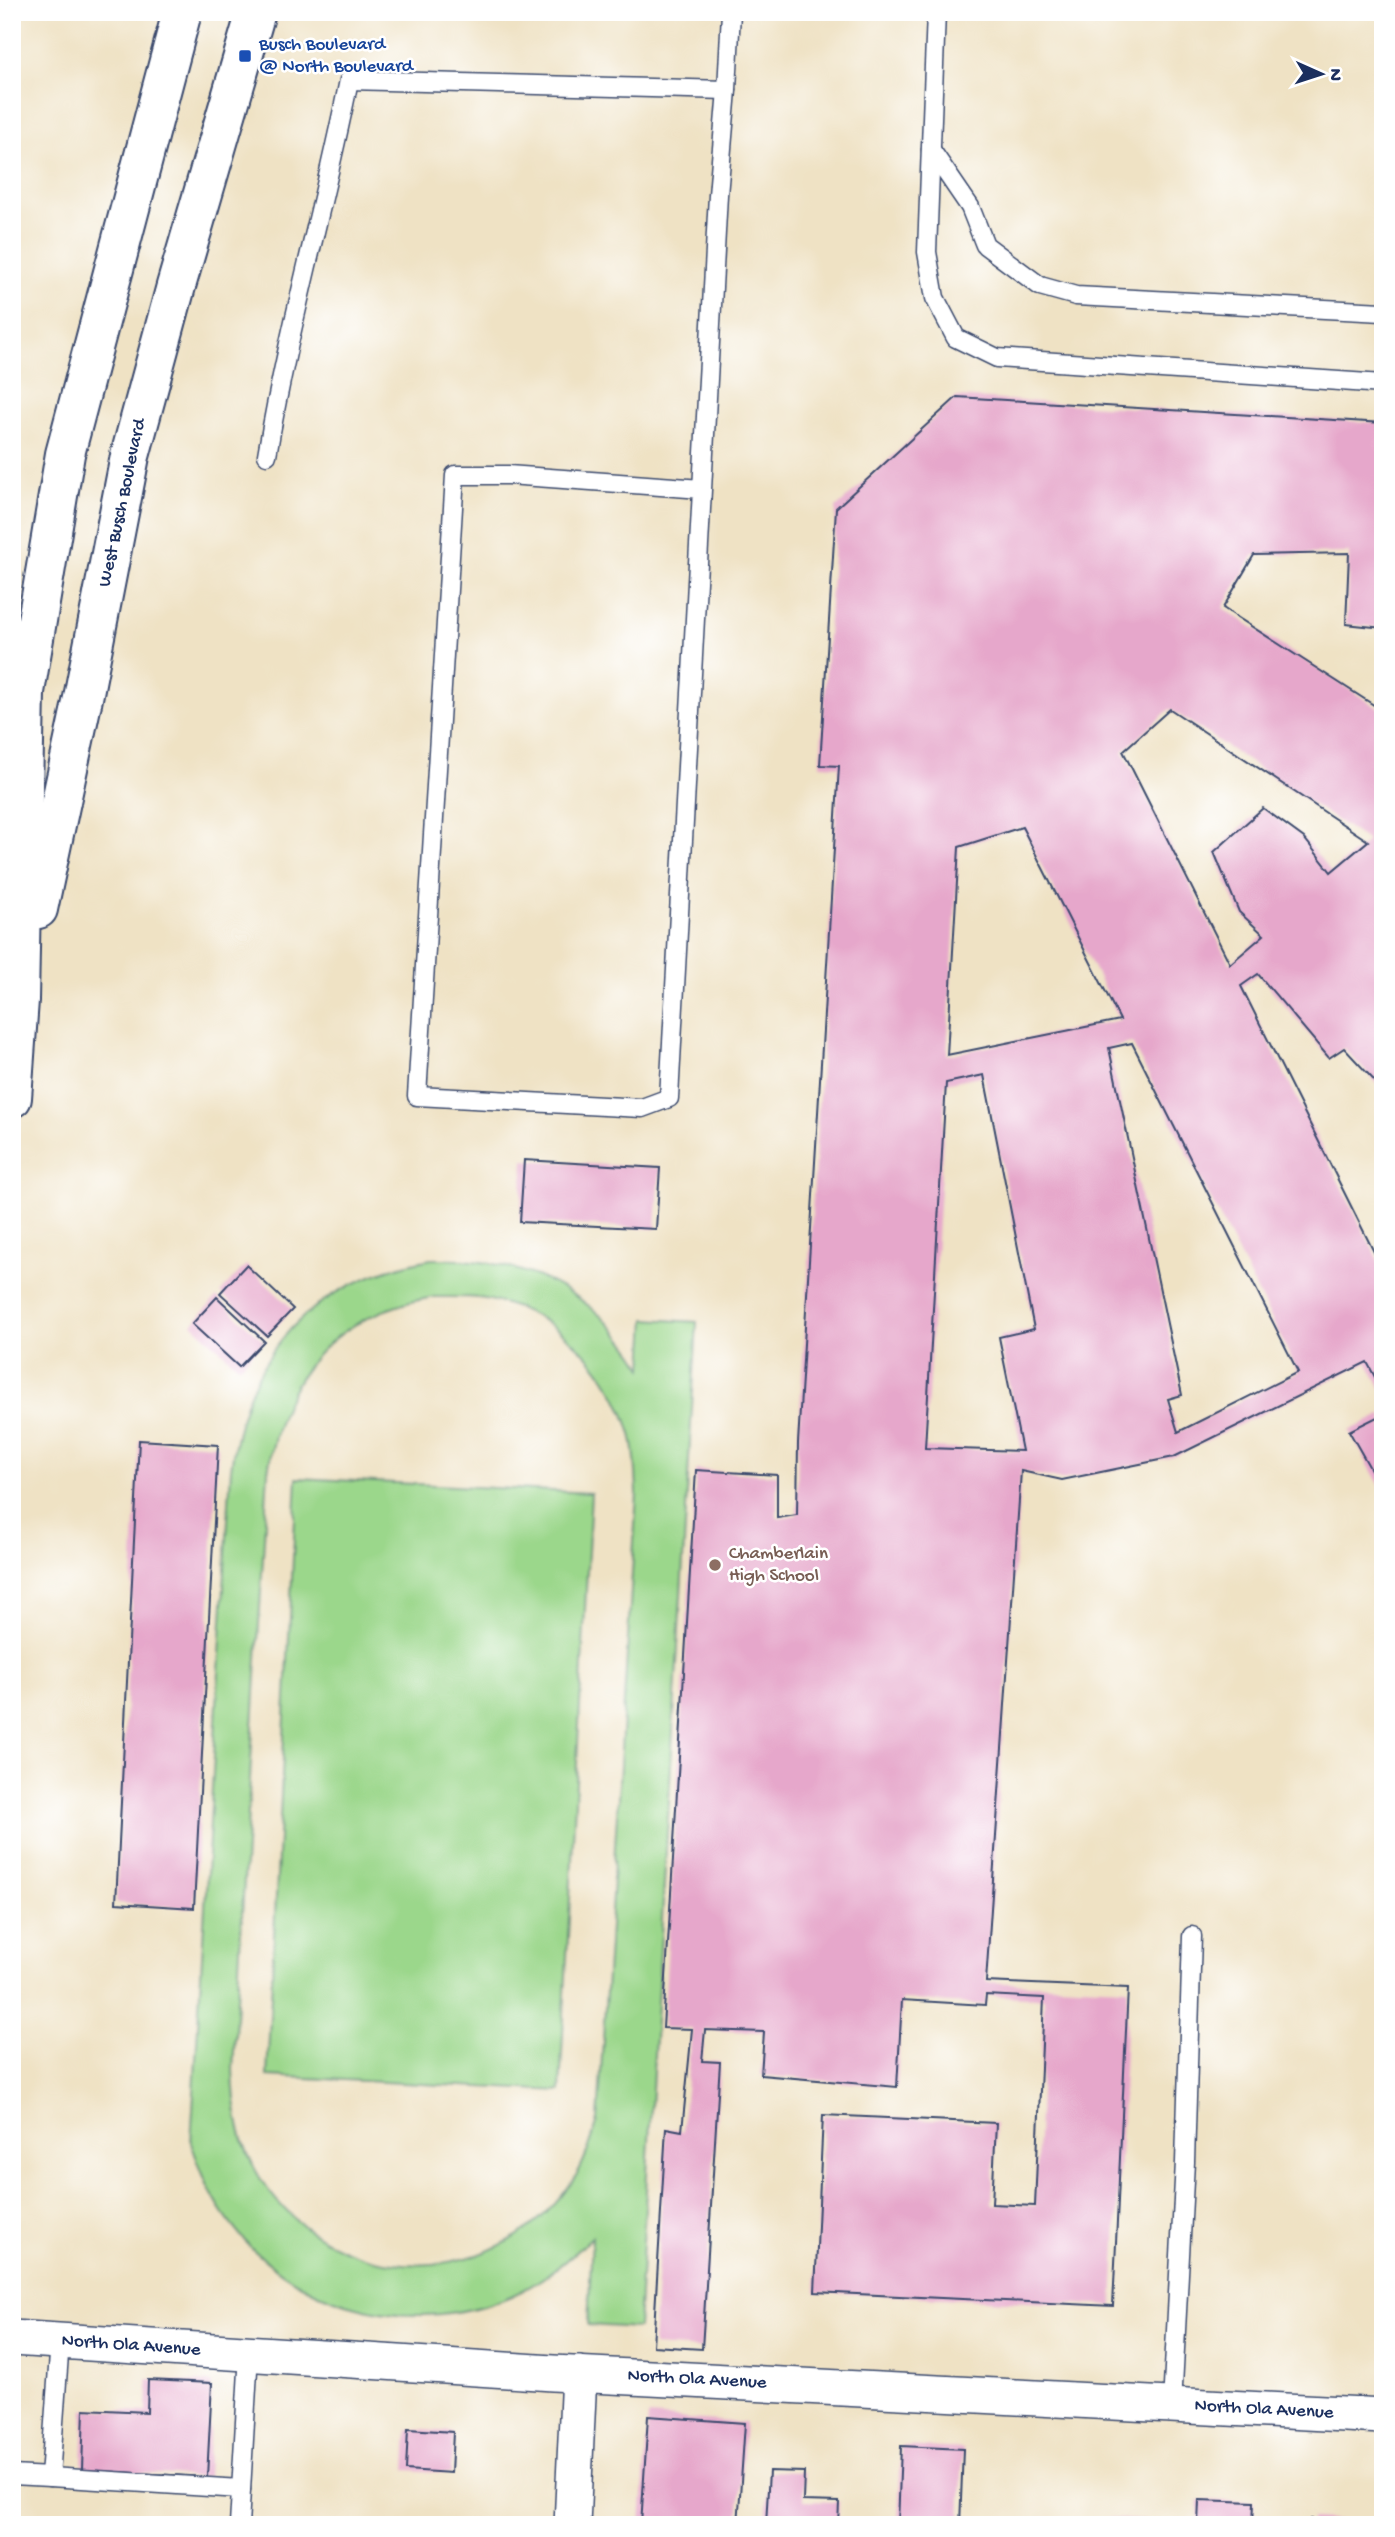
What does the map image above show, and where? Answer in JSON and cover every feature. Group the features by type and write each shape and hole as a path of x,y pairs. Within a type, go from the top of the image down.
{"main road":[{"name":"West Busch Boulevard","path":"12,1098 19,1000 25,692 65,454 182,12"},
{"name":"West Busch Boulevard","path":"19,1000 83,698 130,456 176,286 256,12"}],"street":[{"name":"North Ola Avenue","path":"12,2338 579,2374 1383,2416"},
{"path":"572,2525 579,2374"}],"lane":[{"path":"702,489 508,475 455,475 417,1096 642,1108 669,1098 718,195 731,12"},
{"path":"936,12 927,252 935,298 956,338 997,358 1383,384"},
{"path":"267,455 279,380 331,174 349,80 727,90"},
{"path":"931,150 970,207 985,245 1040,286 1076,296 1383,312"},
{"path":"1172,2405 1185,2162 1192,1936"},
{"path":"50,2477 60,2341"},
{"path":"239,2525 249,2353"},
{"path":"12,2475 241,2489"}],"green space":[{"path":"431,1259 496,1264 525,1272 553,1283 602,1317 624,1340 643,1368 646,1319 697,1322 638,2328 588,2325 592,2237 533,2285 511,2296 471,2309 430,2315 389,2313 348,2305 310,2290 275,2268 245,2241 219,2207 191,2143 231,1469 239,1426 252,1389 270,1356 292,1327 320,1303 352,1284 389,1269","holes":["434,1297 479,1298 518,1308 541,1319 580,1349 597,1367 622,1410 633,1441 637,1493 598,2120 577,2174 546,2213 508,2241 466,2258 421,2264 376,2260 333,2245 294,2218 262,2181 248,2155 237,2113 233,2069 268,1471 275,1436 286,1404 319,1353 342,1333 368,1317 399,1305"]},
{"path":"297,1478 591,1493 560,2091 267,2076"}],"building":[{"path":"957,397 1383,423 1383,628 1346,624 1349,553 1254,555 1223,608 1383,711 1383,1090 1344,1048 1329,1058 1258,974 1241,986 1383,1270 1383,1392 1367,1362 1174,1457 1062,1480 1021,1471 986,1982 1128,1988 1113,2306 815,2292 823,2115 996,2123 992,2204 1035,2206 1044,1998 986,1995 985,2005 902,2000 897,2087 761,2075 764,2032 705,2030 702,2061 720,2062 702,2349 653,2346 666,2128 682,2131 692,2029 663,2028 696,1470 777,1475 777,1518 797,1515 798,1443 839,766 820,765 836,508","holes":["1170,709 1368,841 1331,872 1304,838 1263,808 1214,852 1239,912 1264,935 1230,964 1123,751","1022,827 1120,1020 947,1055 959,847","1132,1043 1298,1372 1178,1432 1168,1399 1182,1395 1109,1048","984,1075 1034,1329 999,1337 1022,1451 925,1448 946,1083"]},
{"path":"524,1160 660,1168 656,1229 520,1222"},
{"path":"246,1265 293,1309 267,1336 220,1293"},
{"path":"217,1297 264,1341 239,1367 192,1324"},
{"path":"1383,1414 1383,1491 1349,1431"},
{"path":"139,1440 218,1445 194,1908 116,1903"},
{"path":"148,2380 212,2383 207,2477 82,2470 84,2409 147,2412"},
{"path":"648,2416 745,2423 738,2525 641,2525"},
{"path":"408,2429 453,2432 451,2473 406,2470"},
{"path":"901,2446 963,2449 960,2525 898,2525"},
{"path":"769,2471 804,2472 803,2501 839,2502 838,2525 766,2525"},
{"path":"1199,2500 1254,2502 1253,2525 1198,2525"},
{"path":"12,2518 90,2523 90,2525 12,2525"},
{"path":"1097,2518 1173,2522 1173,2525 1097,2525"},
{"path":"1311,2519 1380,2523 1380,2525 1311,2525"}],"place":[{"name":"Busch Boulevard @ North Boulevard","path":"245,56"},
{"name":"Chamberlain High School","path":"715,1565"}]}
